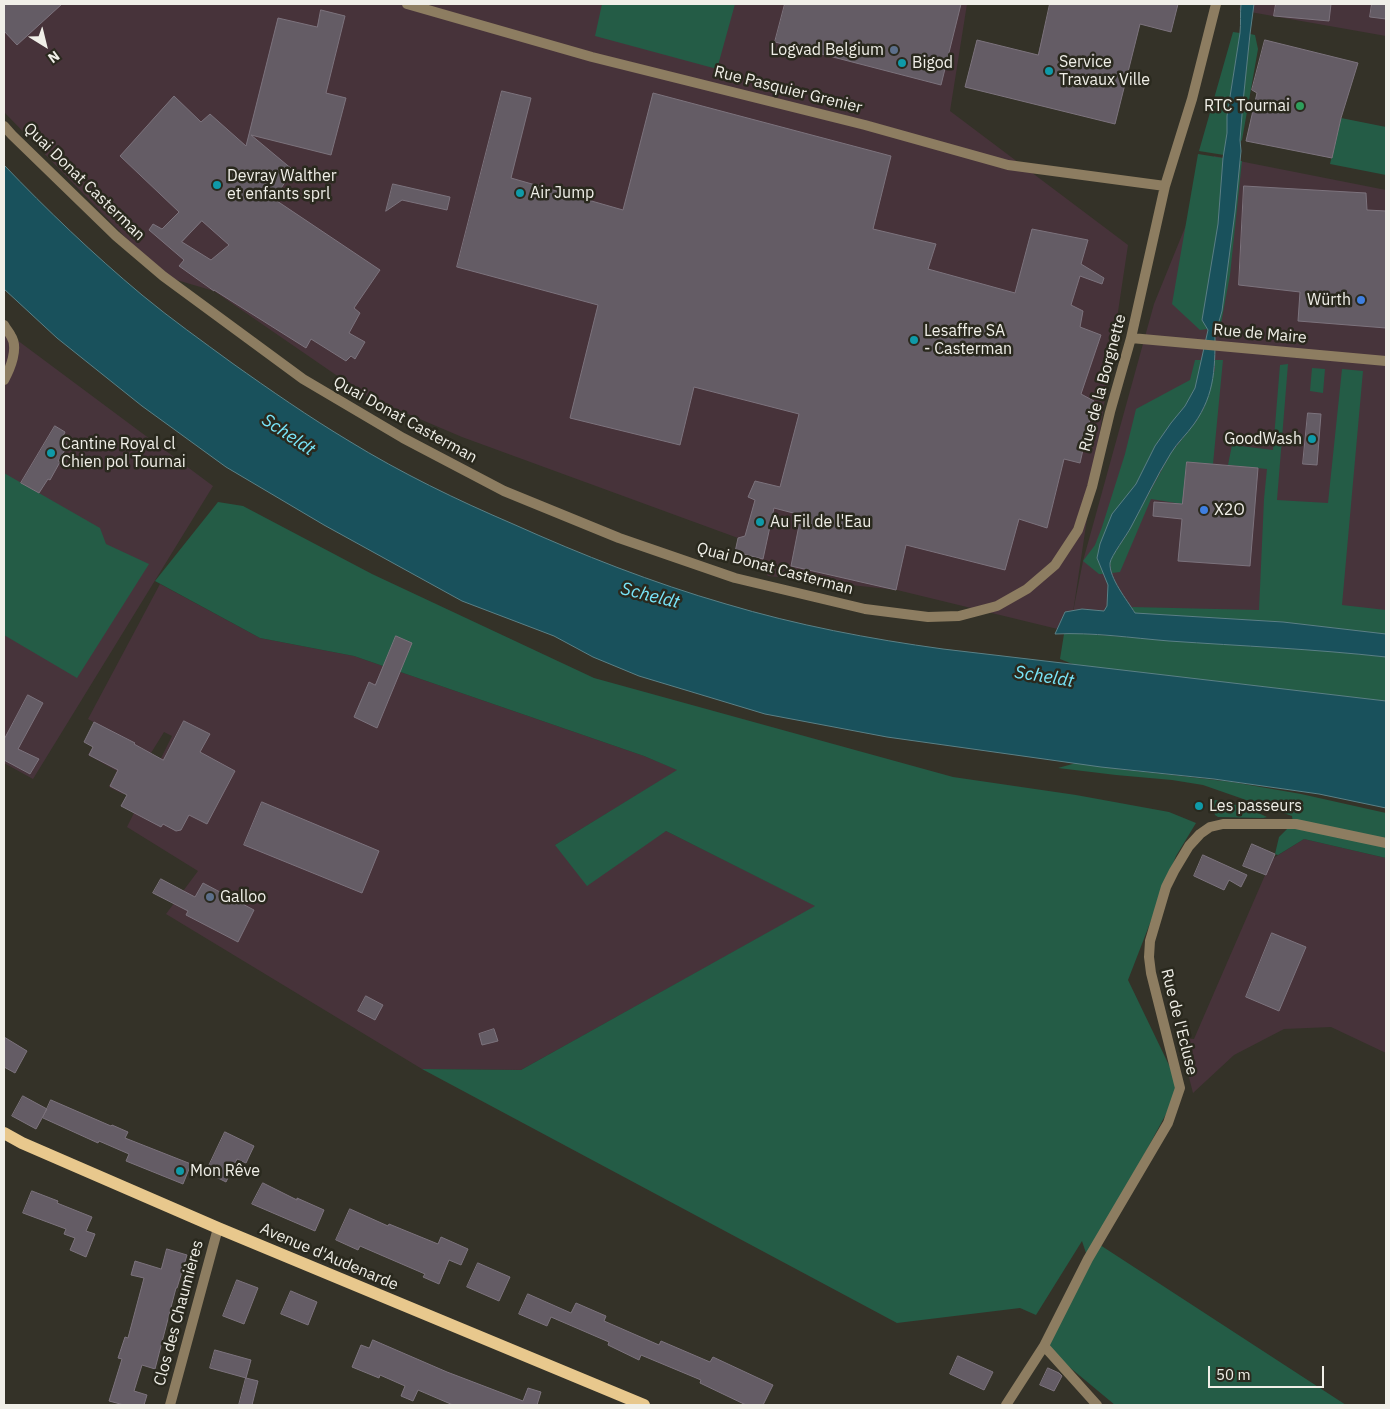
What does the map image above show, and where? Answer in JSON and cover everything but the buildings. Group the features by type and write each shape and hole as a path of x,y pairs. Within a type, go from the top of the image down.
{"main road":[{"name":"Avenue d'Audenarde","path":"4,1133 218,1228 644,1405"}],"street":[{"name":"Rue Pasquier Grenier","path":"408,4 592,57 865,125 1008,165 1165,186"},
{"name":"Rue de la Borgnette","path":"865,609 928,617 959,616 997,606 1027,589 1055,565 1078,530 1092,487 1110,412 1131,338 1165,186 1192,98 1216,4"},
{"name":"Quai Donat Casterman","path":"4,126 116,236 163,276 303,379 403,438 504,491 619,538 735,578 865,609"},
{"path":"4,325 13,337 14,351 4,380"},
{"name":"Rue de Maire","path":"1131,338 1386,361"},
{"name":"Rue de l'Ecluse","path":"1006,1405 1044,1346 1088,1259 1168,1123 1180,1088 1151,973 1149,957 1150,941 1166,888 1189,846 1200,834 1210,827 1223,824 1296,824 1386,843"},
{"name":"Clos des Chaumières","path":"170,1405 218,1228"},
{"path":"1044,1346 1097,1405"}],"shaded area":[{"path":"4,4 967,4 950,111 1128,245 1070,632 897,590 768,576 738,538 462,437 368,397 214,291 163,276 4,112"},
{"path":"1241,4 1386,4 1386,36 1239,10"},
{"path":"1214,156 1386,190 1386,641 1072,617 1083,561 1154,304"},
{"path":"4,327 13,337 213,486 33,779 4,763"},
{"name":"Galloo","path":"160,584 260,638 354,656 644,756 678,770 555,845 666,831 816,906 521,1070 422,1069 166,914 198,871 127,827 172,736 164,732 151,753 145,751 123,794 109,787 117,771 88,755 93,747 95,723 88,719"},
{"path":"1304,839 1386,858 1386,1053 1331,1027 1284,1029 1234,1055 1193,1093 1179,1038 1194,1039 1272,859"}],"green space":[{"path":"602,4 735,4 717,69 595,36"},
{"path":"1233,32 1240,33 1227,116 1224,155 1199,151"},
{"path":"1250,34 1255,35 1258,49 1242,140 1240,142 1243,102"},
{"path":"1341,118 1386,127 1386,175 1330,164"},
{"path":"1198,154 1223,158 1218,224 1202,320 1208,329 1200,330 1172,304"},
{"path":"1240,161 1242,161 1230,275 1220,329 1215,329 1222,311"},
{"path":"1195,360 1201,360 1195,388 1185,406 1155,446 1136,484 1125,498 1097,558 1104,574 1099,574 1083,561 1095,545 1102,527 1125,454 1136,409 1190,380"},
{"path":"1215,360 1223,360 1213,464 1187,462 1182,504 1151,499 1120,572 1112,573 1111,558 1126,536 1171,453 1195,423 1204,408 1215,369"},
{"path":"1288,364 1277,500 1328,503 1342,369 1363,371 1342,605 1386,610 1386,634 1283,622 1135,613 1131,607 1259,610 1267,469 1228,465 1232,445 1273,450 1280,365"},
{"path":"1312,368 1325,369 1323,393 1310,391"},
{"path":"4,473 100,528 106,544 149,564 77,678 4,635"},
{"path":"218,502 243,506 372,574 594,678 953,777 1076,795 1169,812 1196,823 1176,856 1128,980 1180,1088 1088,1259 1082,1241 1036,1315 1020,1308 897,1323 422,1069 521,1070 815,906 666,831 587,886 555,845 677,770 644,756 354,656 260,638 155,581"},
{"path":"1073,633 1308,649 1386,657 1386,701 1075,665 1060,659 1064,634"},
{"path":"1076,763 1232,782 1301,794 1386,813 1386,858 1304,839 1278,855 1275,854 1279,837 1293,823 1292,816 1203,785 1058,768"},
{"path":"1215,800 1254,811 1267,817 1218,817 1215,815 1212,806 1212,802"},
{"path":"1097,1243 1346,1405 1115,1405 1044,1346"}],"water":[{"path":"1241,4 1254,4 1243,102 1241,151 1235,212 1222,311 1215,329 1213,378 1207,401 1191,428 1171,453 1113,556 1110,569 1119,589 1135,613 1283,622 1386,634 1386,657 1098,635 1055,634 1065,612 1082,609 1104,611 1107,606 1108,585 1097,558 1100,544 1112,514 1136,484 1155,446 1185,406 1195,388 1208,330 1202,320 1218,224 1227,116 1240,33"},
{"name":"Scheldt","path":"4,165 71,232 164,313 304,413 369,453 430,486 565,547 645,578 752,612 806,625 888,641 943,649 1386,701 1386,808 1319,794 1214,779 1101,767 887,737 765,714 639,676 593,657 554,636 462,601 324,525 226,467 142,406 57,338 4,289"}],"place":[{"name":"Logvad Belgium","path":"894,50"},
{"name":"Bigod","path":"902,63"},
{"name":"Service Travaux Ville","path":"1049,71"},
{"name":"RTC Tournai","path":"1300,106"},
{"name":"Devray Walther et enfants sprl","path":"217,185"},
{"name":"Air Jump","path":"520,193"},
{"name":"Würth","path":"1361,300"},
{"name":"Lesaffre SA - Casterman","path":"914,340"},
{"name":"GoodWash","path":"1312,439"},
{"name":"Cantine Royal cl Chien pol Tournai","path":"51,453"},
{"name":"X2O","path":"1204,510"},
{"name":"Au Fil de l'Eau","path":"760,522"},
{"name":"Les passeurs","path":"1199,806"},
{"name":"Galloo","path":"210,897"},
{"name":"Mon Rêve","path":"180,1171"}]}
